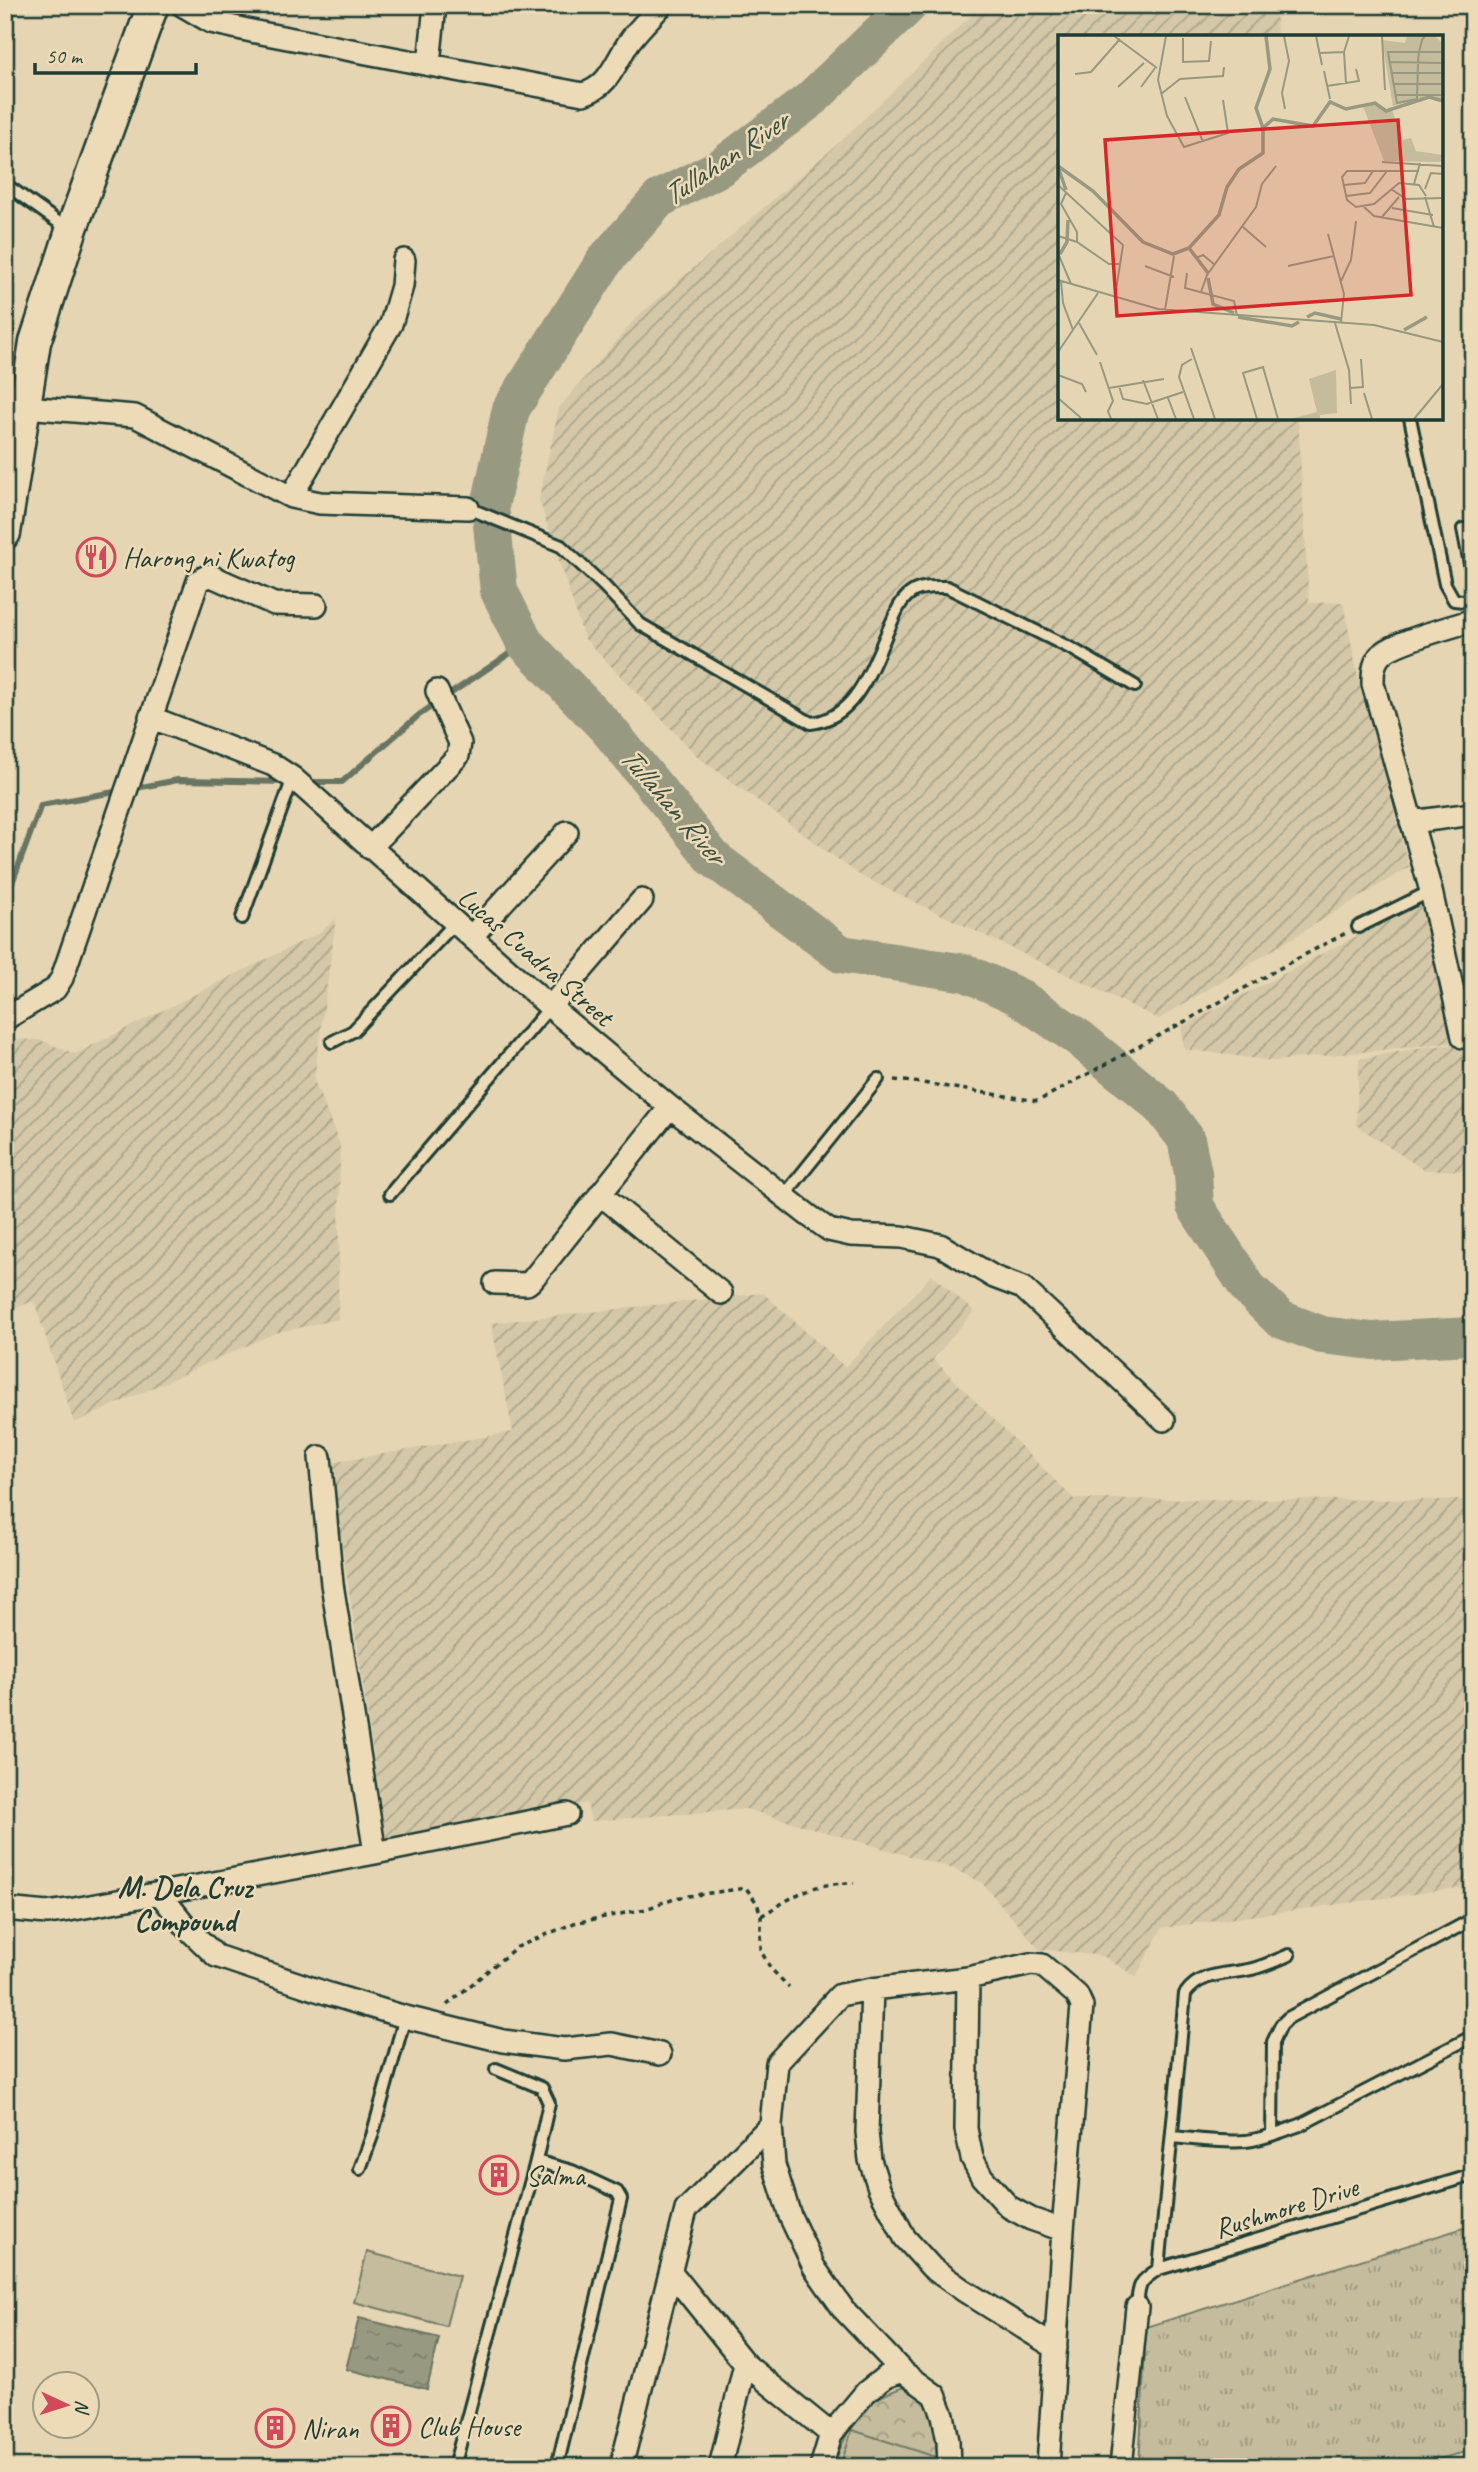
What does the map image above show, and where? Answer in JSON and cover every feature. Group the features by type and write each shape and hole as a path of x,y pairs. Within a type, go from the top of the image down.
{"main road":[{"path":"5,533 35,342 71,231 153,5"}],"street":[{"path":"182,5 211,22 256,32 583,94 594,91 606,80 629,42 662,5"},
{"path":"429,64 435,5"},
{"path":"291,497 391,324 402,286 404,260"},
{"path":"25,407 135,416 291,497 320,503 468,508"},
{"path":"5,1019 55,989 62,978 198,581 209,575 274,604 316,605"},
{"path":"1468,1038 1431,891 1373,684 1373,668 1380,655 1393,646 1473,621"},
{"path":"370,848 458,756 460,743 437,691"},
{"name":"Lucas Cuadra Street","path":"150,717 273,765 293,778 550,1007 670,1107 829,1230 851,1235 902,1237 940,1245 994,1277 1023,1287 1164,1420"},
{"path":"1411,822 1473,814"},
{"path":"463,930 567,832"},
{"path":"550,1007 642,900"},
{"path":"495,1283 527,1284 532,1280 670,1107"},
{"path":"600,1194 721,1293"},
{"path":"320,1457 332,1584 375,1853"},
{"path":"5,1909 47,1913 160,1894 567,1814"},
{"path":"160,1894 189,1930 216,1956 405,2017 516,2044 565,2049 612,2044 660,2054"},
{"path":"949,2467 945,2428 935,2395 902,2371 844,2310 814,2267 790,2216 774,2165 771,2125 777,2063 840,1995 968,1978 1031,1964 1042,1965 1077,1995 1082,2006 1063,2230 1048,2467"},
{"path":"968,1978 966,2129 972,2158 982,2177 1009,2207 1031,2219 1063,2230"},
{"path":"872,1989 867,2132 870,2160 878,2188 905,2238 932,2268 973,2297 1056,2348"},
{"path":"621,2467 687,2210 771,2125"},
{"path":"671,2272 745,2364 831,2434"},
{"path":"1121,2467 1137,2307"},
{"path":"720,2467 745,2364"},
{"path":"821,2467 831,2434 866,2392 885,2376 902,2371"}],"lane":[{"path":"5,184 71,231"},
{"path":"1410,420 1445,583 1454,600 1473,602"},
{"path":"468,508 561,546 640,624 811,723 822,722 838,714 859,691 898,606 912,592 924,587 947,587 1074,650 1135,686"},
{"path":"1464,529 1473,579"},
{"path":"242,918 293,778"},
{"path":"1358,927 1431,891"},
{"path":"332,1042 354,1031 463,930"},
{"path":"390,1194 550,1007"},
{"path":"783,1197 878,1079"},
{"path":"1272,2135 1273,2042 1281,2025 1288,2018 1473,1919"},
{"path":"1137,2307 1143,2278 1159,2269 1185,1994 1192,1984 1207,1976 1252,1969 1289,1955"},
{"path":"360,2169 372,2136 405,2017"},
{"path":"1173,2137 1248,2141 1272,2135 1300,2124 1473,2036"},
{"path":"454,2467 549,2103 542,2088 496,2069"},
{"path":"536,2161 572,2171 617,2192 621,2199 557,2467"},
{"name":"Rushmore Drive","path":"1159,2269 1473,2175"}],"path":[{"path":"878,1079 1038,1101 1289,962 1358,927"},
{"path":"761,1916 808,1888 828,1883 854,1883"},
{"path":"428,2023 440,2009 515,1948 574,1923 646,1909 674,1898 746,1888 757,1903 761,1916 761,1951 771,1969 789,1987"}],"shaded area":[{"path":"982,5 1473,5 1276,14 1277,35 1058,35 1058,420 1298,420 1309,603 1343,602 1357,672 1409,867 1159,1019 861,876 698,757 584,638 539,499 559,408 636,318 841,141"},
{"path":"1420,903 1429,926 1458,1042 1274,1061 1184,1049 1181,1027"},
{"path":"336,919 314,1080 340,1145 338,1319 275,1333 74,1423 34,1301 5,1311 5,1039 40,1040 75,1054 319,933"},
{"path":"1473,1043 1473,1171 1424,1170 1356,1125 1359,1059 1425,1047"},
{"path":"932,1275 974,1311 933,1359 1074,1499 1473,1500 1473,1886 1162,1928 1136,1977 1103,1956 1039,1949 982,1883 954,1869 746,1809 591,1821 587,1803 386,1839 330,1463 513,1432 491,1323 763,1293 845,1367"}],"green space":[{"path":"1473,2225 1473,2450 1409,2467 1139,2467 1146,2327"},
{"path":"367,2252 459,2276 446,2326 354,2302"},
{"path":"904,2387 920,2395 929,2409 937,2449 937,2467 832,2467 851,2427 865,2408 888,2393"},
{"path":"852,2430 936,2457 933,2467 840,2467"}],"water":[{"path":"359,2318 439,2338 427,2389 346,2369"}],"waterway":[{"name":"Tullahan River","path":"909,5 810,100 721,167 659,199 606,259 511,409 490,506 499,591 525,643 607,728 714,859 841,954 966,973 1017,996 1079,1038 1161,1106 1186,1139 1193,1173 1195,1206 1248,1288 1280,1319 1322,1335 1372,1341 1473,1336"},
{"path":"305,782 342,782 419,715 525,643"},
{"path":"131,789 178,780 287,782"},
{"path":"5,902 41,805 120,791"}],"place":[{"name":"Harong ni Kwatog","path":"96,557"},
{"name":"Salma","path":"499,2175"},
{"name":"Club House","path":"391,2426"},
{"name":"Niran","path":"275,2428"}],"district":[{"name":"M. Dela Cruz Compound","path":"185,1904"}]}
